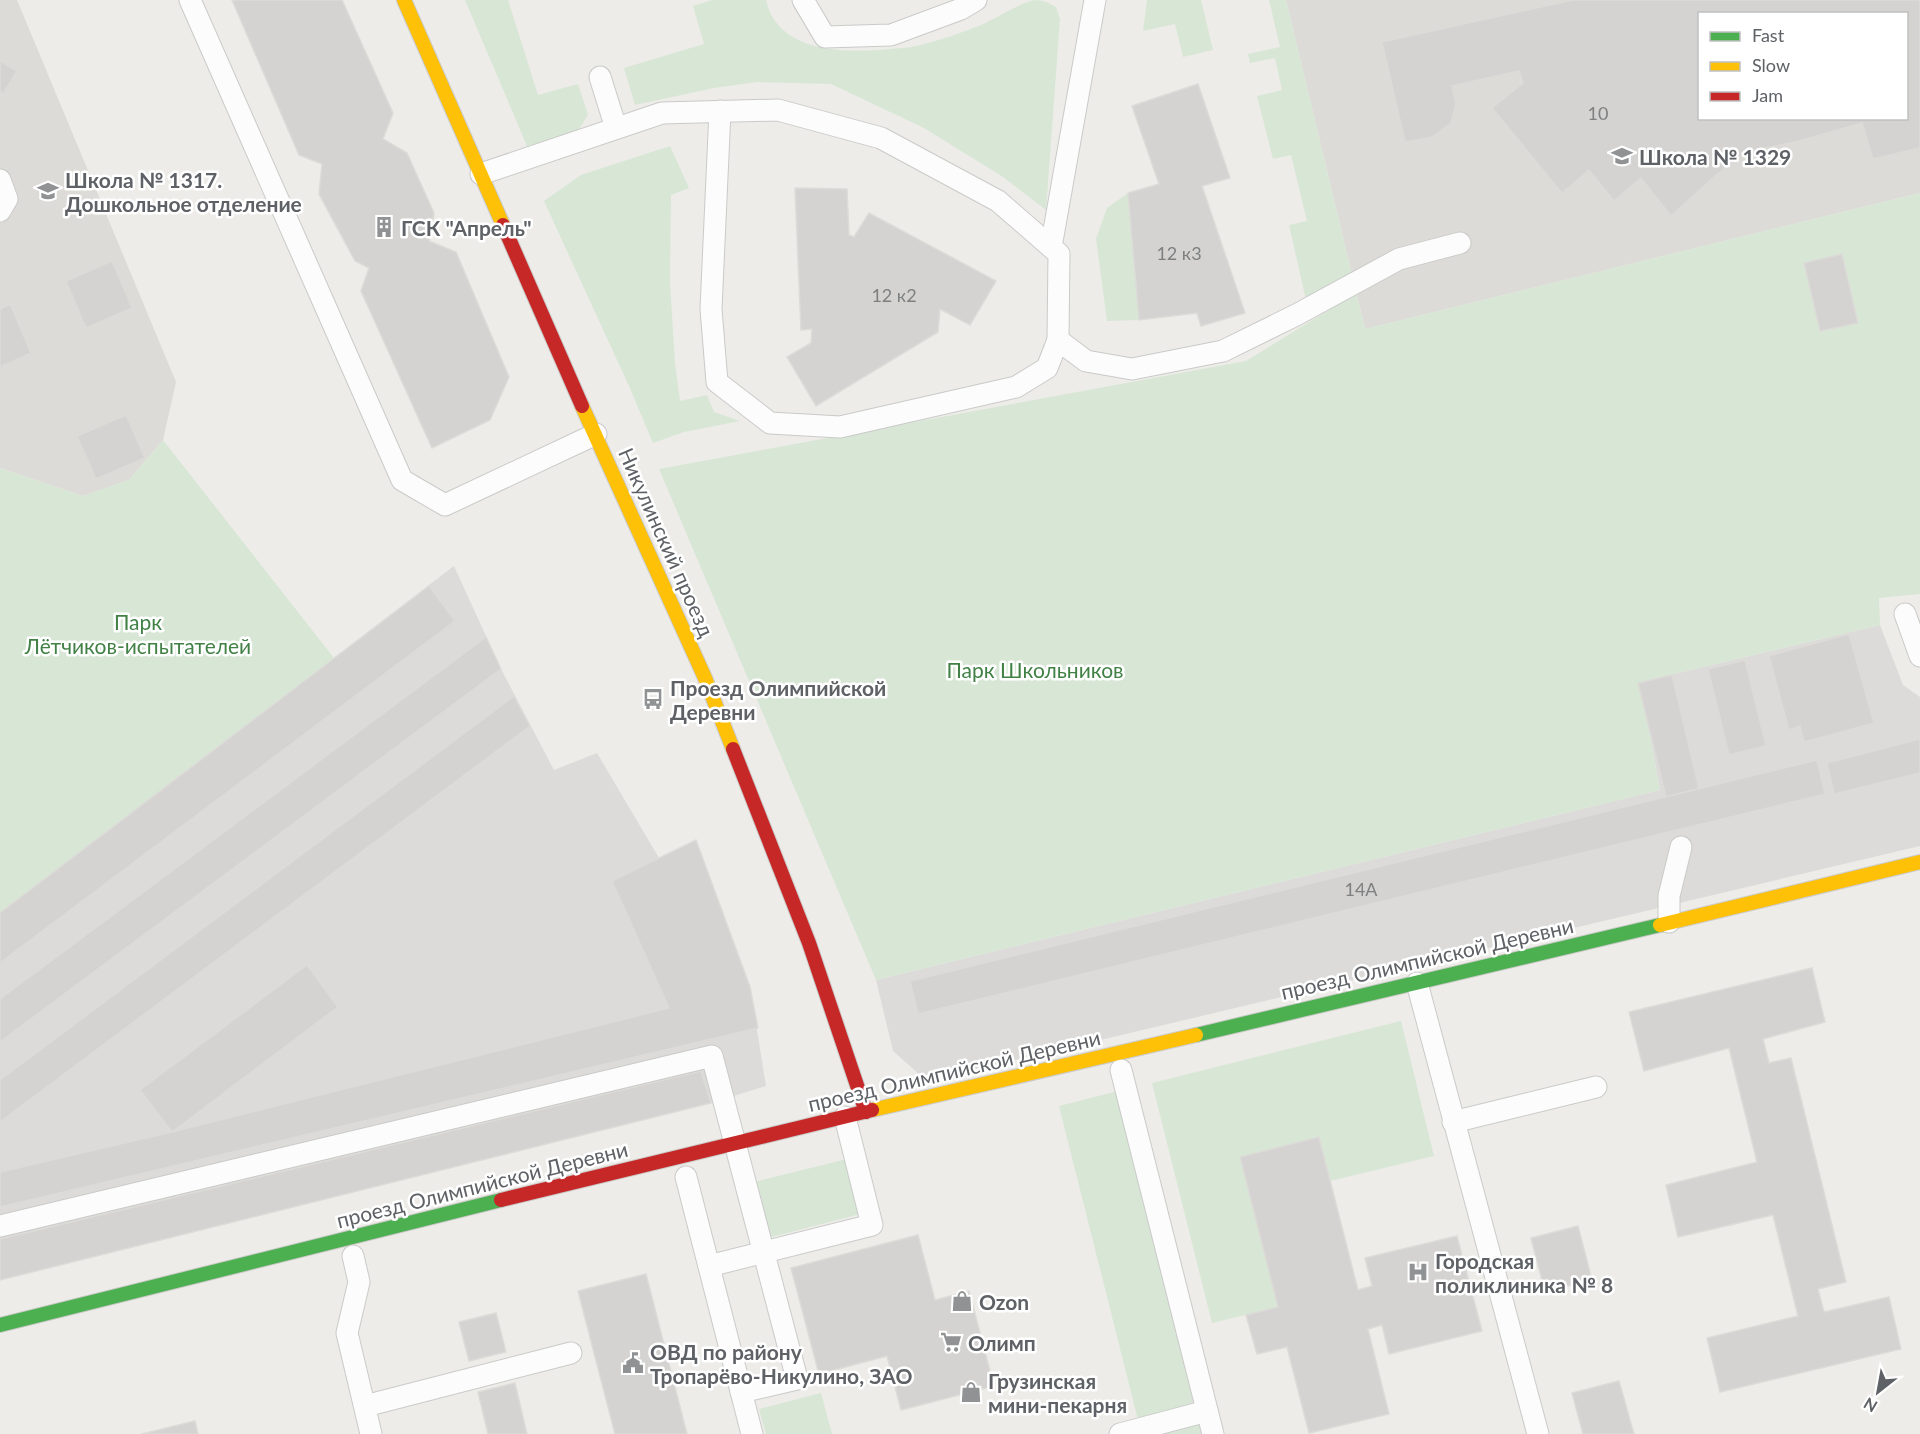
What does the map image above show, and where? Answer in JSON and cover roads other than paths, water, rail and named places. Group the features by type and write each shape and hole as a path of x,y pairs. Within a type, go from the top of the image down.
{"street":[{"name":"Никулинский проезд","path":"404,0 618,488 694,654 809,943 866,1112"},
{"name":"проезд Олимпийской Деревни","path":"0,1324 734,1142 1417,983 1920,862"}],"lane":[{"path":"190,0 402,480 445,505 596,435"},
{"path":"803,0 825,37 891,35 961,9 976,0"},
{"path":"1051,247 1095,0"},
{"path":"600,77 616,128"},
{"path":"481,174 662,113 720,111 778,110 881,138 998,201 1059,254 1058,340 1047,368 1016,387 840,427 770,423 717,382 711,309 720,111"},
{"path":"0,180 7,199 0,211"},
{"path":"1058,340 1086,361 1132,369 1223,351 1296,315 1398,259 1460,243"},
{"path":"1905,614 1920,656"},
{"path":"1669,922 1669,896 1681,847"},
{"path":"1417,983 1538,1434"},
{"path":"0,1226 712,1056 797,1379 741,1392"},
{"path":"1121,1070 1213,1434"},
{"path":"1453,1122 1596,1087"},
{"path":"709,1266 872,1225 845,1117"},
{"path":"686,1177 752,1434"},
{"path":"353,1256 359,1282 347,1333 371,1434"},
{"path":"365,1406 571,1353"},
{"path":"1120,1434 1207,1411"}],"place":[{"name":"Школа № 1329","path":"1622,156"},
{"name":"Школа № 1317. Дошкольное отделение","path":"48,191"},
{"name":"ГСК \"Апрель\"","path":"384,227"},
{"name":"Проезд Олимпийской Деревни","path":"653,699"},
{"name":"Городская поликлиника № 8","path":"1418,1272"},
{"name":"Ozon","path":"962,1301"},
{"name":"Олимп","path":"951,1342"},
{"name":"ОВД по району Тропарёво-Никулино, ЗАО","path":"633,1363"},
{"name":"Грузинская мини-пекарня","path":"971,1392"}],"park label":[{"name":"Парк Лётчиков-испытателей","path":"138,633"},
{"name":"Парк Школьников","path":"1035,669"}]}
